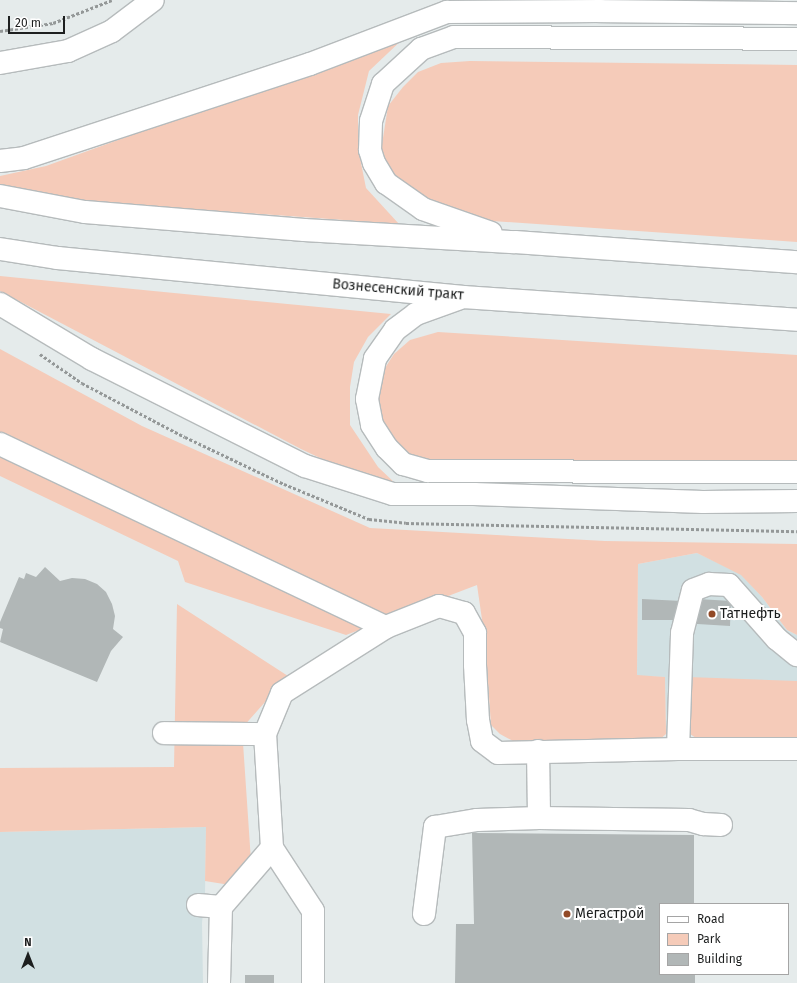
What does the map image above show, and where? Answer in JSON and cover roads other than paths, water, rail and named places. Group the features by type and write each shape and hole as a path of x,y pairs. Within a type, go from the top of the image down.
{"main road":[{"path":"0,64 68,51 112,30 153,0"},
{"path":"0,161 24,158 310,64 447,12 600,11 797,13"},
{"path":"515,242 423,209 386,183 374,163 370,150 371,120 383,84 421,49 454,37 797,39"},
{"path":"0,196 85,212 304,230 515,242 797,262"},
{"name":"Вознесенский тракт","path":"0,249 66,259 464,297 797,320"},
{"path":"464,297 416,314 395,330 375,359 366,399 372,425 387,448 403,464 428,471 797,472"},
{"path":"0,304 92,359 305,466 393,494 482,495 703,502 797,501"},
{"path":"0,444 386,628"},
{"path":"678,749 682,633 693,590 709,584 729,585 777,639 797,655"},
{"path":"313,983 313,911 272,848 265,734 282,693 386,628 439,606 464,613 475,633 478,720 482,741 498,753 678,749 797,749"},
{"path":"164,732 265,734"},
{"path":"538,751 539,818"},
{"path":"424,914 435,827 477,820 539,818 689,820 703,824 721,825"},
{"path":"219,983 221,908 272,848"},
{"path":"198,905 221,908"}],"place":[{"name":"Татнефть","path":"712,614"},
{"name":"Мегастрой","path":"567,914"}]}
